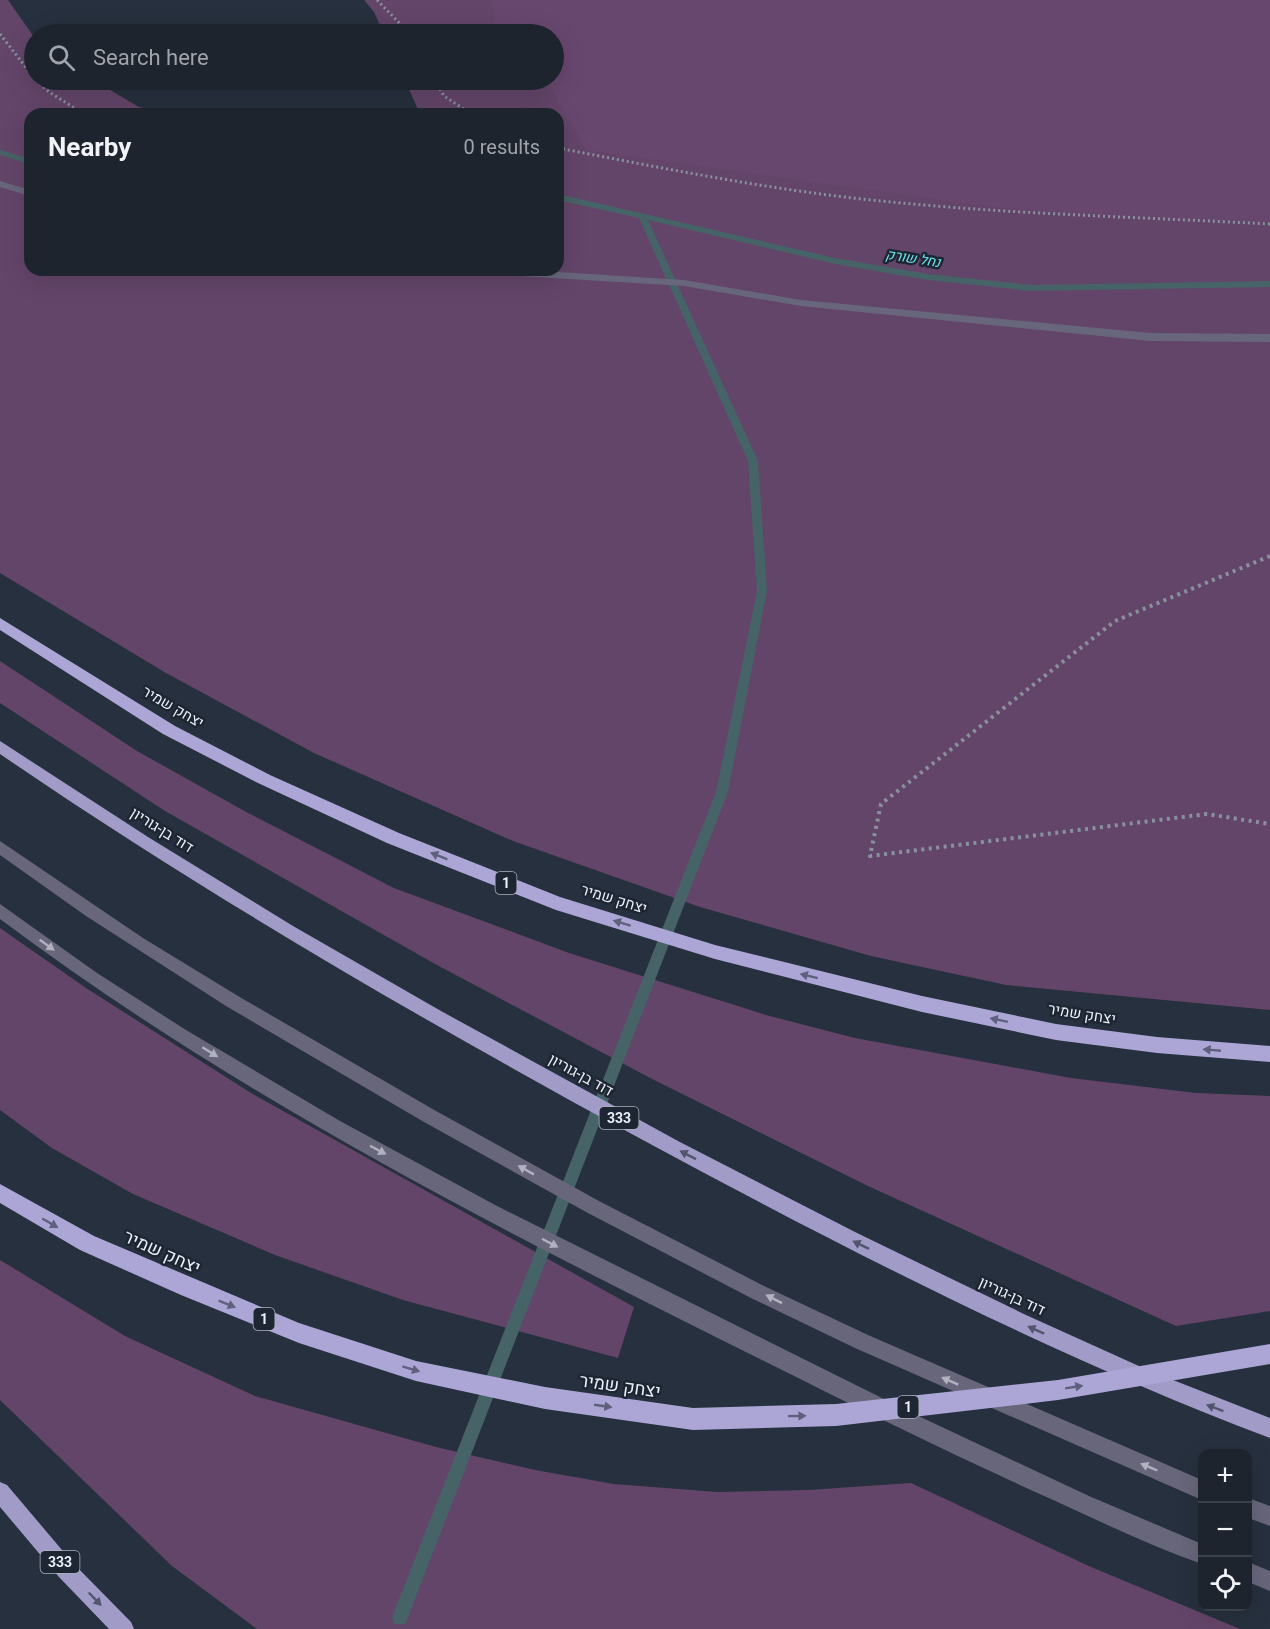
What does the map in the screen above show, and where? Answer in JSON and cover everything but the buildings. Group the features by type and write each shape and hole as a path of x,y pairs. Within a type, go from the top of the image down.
{"highway":[{"name":"יצחק שמיר","path":"0,623 169,730 264,779 393,838 545,898 715,952 922,1004 1056,1032 1156,1046 1270,1054"},
{"name":"יצחק שמיר","path":"0,1193 87,1244 299,1333 416,1371 545,1398 693,1419 836,1415 1058,1389 1270,1354"}],"main road":[{"name":"דוד בן-גוריון","path":"0,747 80,802 258,913 464,1033 667,1144 851,1240 1025,1325 1212,1407 1270,1428"},
{"name":"333","path":"0,1492 66,1569 124,1629"}],"street":[{"path":"0,184 24,191"},
{"path":"564,276 684,283 801,303 1150,337 1270,338"},
{"path":"1235,338 1270,332"},
{"path":"0,847 157,956 269,1024 454,1131 634,1229 823,1323 1007,1407 1198,1488"},
{"path":"0,910 103,986 231,1066 349,1135 598,1269 945,1440 1198,1552"},
{"path":"1252,1509 1270,1516"},
{"path":"1252,1574 1270,1581"}],"path":[{"path":"377,0 400,24"},
{"path":"0,34 24,65"},
{"path":"47,90 74,108"},
{"path":"441,90 444,96 462,108"},
{"path":"564,149 868,200 954,208 1270,224"},
{"path":"1270,556 1115,621 881,804 870,856 1207,814 1270,824"}],"shaded area":[{"path":"0,0 8,0 25,24 24,90 110,90 144,108 24,108 24,276 564,276 564,108 417,108 409,90 564,90 564,82 1270,216 1270,1010 1006,985 871,956 700,907 513,841 314,753 166,673 0,573"},
{"path":"364,0 519,0 528,24 379,24 374,12"},
{"path":"490,0 1270,0 1270,223 1131,218 983,206 586,150 552,90 564,90 564,24 493,24 495,16"},
{"path":"0,661 137,751 248,813 394,888 569,953 766,1015 855,1038 1071,1078 1196,1093 1270,1096 1270,1311 1176,1326 868,1186 654,1080 437,965 165,811 0,703"},
{"path":"0,928 86,988 251,1093 634,1307 618,1358 403,1300 275,1255 133,1194 52,1148 0,1110"},
{"path":"0,1260 125,1336 255,1396 436,1447 535,1470 614,1484 717,1492 808,1490 911,1483 1091,1567 1240,1629 257,1629 172,1566 0,1400"}],"waterway":[{"name":"נחל שורק","path":"0,152 24,160"},
{"name":"נחל שורק","path":"564,198 835,261 928,277 1031,288 1270,284"},
{"path":"400,1617 722,792 762,591 753,461 643,218"}]}
